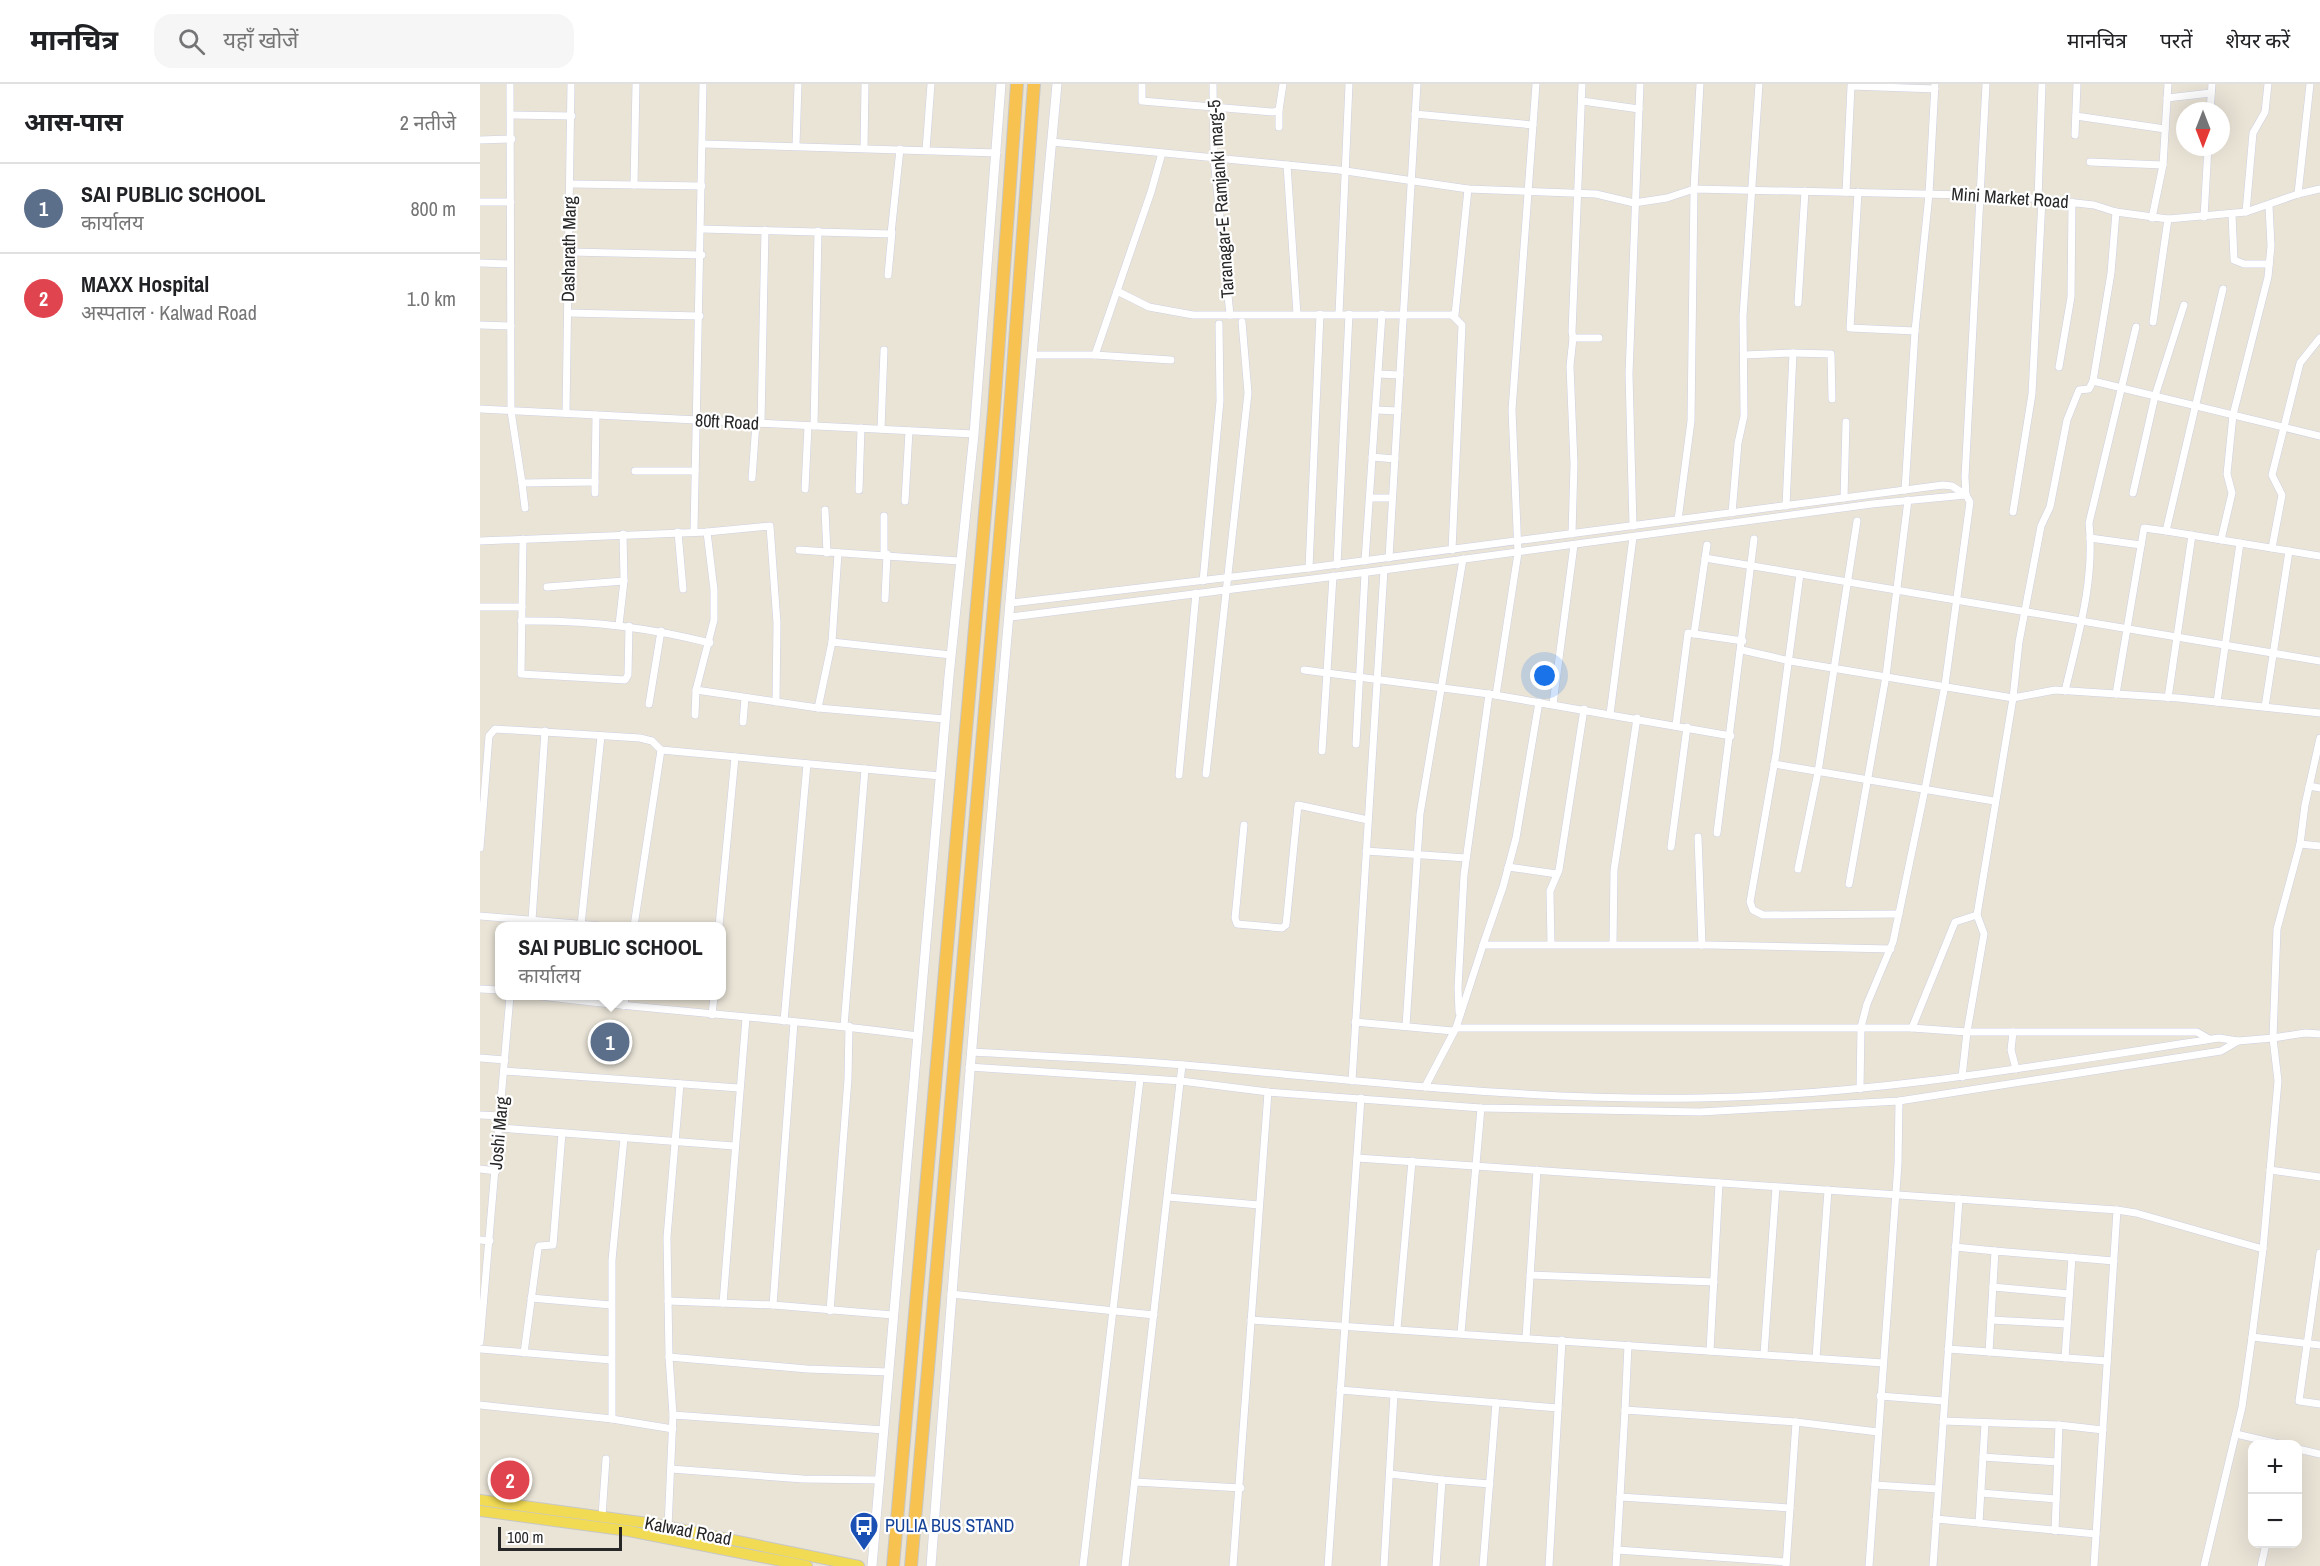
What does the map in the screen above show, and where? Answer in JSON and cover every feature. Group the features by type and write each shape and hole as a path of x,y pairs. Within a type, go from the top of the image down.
{"highway":[{"path":"893,1566 994,410 1017,84"},
{"path":"910,1566 1004,489 1034,84"}],"main road":[{"name":"Kalwad Road","path":"480,1500 668,1527 860,1566"},
{"name":"Kalwad Road","path":"480,1511 629,1531 758,1561 807,1566"}],"street":[{"path":"510,84 512,411 525,508"},
{"name":"Dasharath Marg","path":"566,413 571,84"},
{"path":"634,185 636,84"},
{"path":"694,531 695,420 702,255 703,84"},
{"path":"795,146 798,84"},
{"path":"864,148 865,84"},
{"path":"926,150 931,84"},
{"path":"872,1566 945,719 974,434 1001,84"},
{"path":"931,1566 984,875 1011,617 1057,84"},
{"path":"1142,84 1142,101 1212,108 1279,110"},
{"name":"Taranagar-E Ramjanki marg-5","path":"1213,84 1214,159 1230,315"},
{"path":"1279,127 1283,84"},
{"path":"1340,314 1349,84"},
{"path":"1389,558 1417,84"},
{"path":"1459,1018 1458,988 1466,858 1492,694 1518,553 1512,410 1536,84"},
{"path":"1572,534 1574,464 1570,366 1573,338 1582,84"},
{"path":"1633,526 1629,374 1640,84"},
{"path":"1678,520 1691,421 1694,189 1700,84"},
{"path":"1732,513 1738,443 1744,416 1743,354 1750,190 1759,84"},
{"path":"1966,495 1986,84"},
{"path":"2013,512 2032,394 2042,84"},
{"path":"2075,135 2076,84"},
{"path":"2152,218 2163,165 2168,84"},
{"path":"2210,102 2212,84"},
{"path":"2246,212 2253,133 2265,112 2268,84"},
{"path":"2298,194 2310,84"},
{"path":"1846,192 1851,86 1935,87 1929,194 1915,330 1905,490"},
{"path":"2167,98 2211,93"},
{"path":"1582,101 1639,109"},
{"path":"1415,114 1533,125"},
{"path":"511,115 572,116"},
{"path":"2076,116 2165,129"},
{"path":"480,140 512,139"},
{"path":"1052,142 1344,171 1468,189 1596,194 1634,203"},
{"path":"703,144 997,153"},
{"path":"888,275 900,149"},
{"path":"1095,355 1162,153"},
{"path":"2204,218 2207,156"},
{"path":"2090,162 2163,165"},
{"path":"1287,165 1297,314"},
{"path":"571,184 702,186"},
{"path":"1117,291 1149,308 1193,315 1455,315 1468,189"},
{"name":"Mini Market Road","path":"1634,203 1667,198 1694,189 1980,195 2072,202 2116,212 2168,219 2204,218 2246,212 2320,189"},
{"path":"1798,303 1805,190"},
{"path":"1858,192 1850,328 1915,330"},
{"path":"480,202 511,202"},
{"path":"2059,367 2072,297 2072,202"},
{"path":"2222,540 2232,493 2227,474 2233,415 2260,311 2269,264 2269,206"},
{"path":"1962,1077 1967,1032 1984,934 1977,915 1994,801 2013,698 2019,642 2041,525 2050,507 2067,420 2079,390 2090,389 2093,381 2111,273 2116,212"},
{"path":"2232,214 2234,260 2244,264 2269,264"},
{"path":"2153,322 2168,219"},
{"path":"702,229 892,232"},
{"path":"752,478 758,423 765,230"},
{"path":"805,489 811,426 818,231"},
{"path":"570,252 702,255"},
{"path":"480,263 510,264"},
{"path":"2166,531 2223,289"},
{"path":"2133,493 2155,396 2184,305"},
{"path":"568,313 700,316"},
{"path":"1309,568 1320,314"},
{"path":"1337,565 1349,314"},
{"path":"1365,561 1382,314"},
{"path":"1452,315 1462,325 1452,549"},
{"path":"1206,774 1248,393 1242,322"},
{"path":"1203,581 1220,401 1219,324"},
{"path":"480,325 511,326"},
{"path":"2065,691 2082,620 2091,551 2089,523 2124,388 2136,327"},
{"path":"1573,338 1599,338"},
{"path":"2272,548 2282,495 2272,475 2300,363 2320,338"},
{"path":"880,429 884,350"},
{"path":"1786,506 1793,353"},
{"path":"1743,354 1831,354 1832,399"},
{"path":"1033,355 1095,355 1171,360"},
{"path":"1378,375 1400,375"},
{"path":"2093,381 2320,436"},
{"name":"80ft Road","path":"480,409 974,434"},
{"path":"1376,410 1398,411"},
{"path":"595,493 596,415"},
{"path":"1844,498 1846,422"},
{"path":"859,490 861,428"},
{"path":"905,501 909,430"},
{"path":"1372,457 1395,459"},
{"path":"635,471 695,471"},
{"path":"522,483 595,482"},
{"path":"1011,603 1226,579 1905,490 1952,486 1966,495 1971,502 1945,685 1926,789 1891,949 1867,1004 1861,1027 1860,1089"},
{"path":"1011,617 1365,573 1908,500 1966,495"},
{"path":"1370,498 1392,498"},
{"path":"1849,884 1886,676 1908,500"},
{"path":"825,510 827,553"},
{"path":"884,516 885,599"},
{"path":"1798,869 1818,772 1857,521"},
{"path":"480,541 707,532 770,526 777,623 776,702"},
{"path":"2116,694 2144,528 2320,555"},
{"path":"678,532 683,590"},
{"path":"695,715 696,690 710,643 714,620 714,590 707,532"},
{"path":"619,625 624,581 623,534"},
{"path":"2168,698 2192,535"},
{"path":"1610,714 1633,537"},
{"path":"2090,538 2141,545"},
{"path":"523,539 521,675 620,682 628,675 629,626"},
{"path":"1717,833 1754,539"},
{"path":"2217,702 2223,645 2240,543"},
{"path":"1553,704 1574,545"},
{"path":"1694,634 1707,545"},
{"path":"799,550 885,554 960,561"},
{"path":"2265,707 2289,551"},
{"path":"818,708 832,642 838,553"},
{"path":"1705,558 1957,598 2320,661"},
{"path":"1406,1026 1420,814 1462,559"},
{"path":"1352,1081 1384,570"},
{"path":"1356,744 1365,573"},
{"path":"1800,574 1790,661 1750,902 1753,910 1772,915 1899,914"},
{"path":"1322,751 1333,576"},
{"path":"546,587 624,581"},
{"path":"1179,775 1196,593"},
{"path":"480,607 522,608"},
{"path":"521,621 629,626 710,643"},
{"path":"650,704 661,631"},
{"path":"1676,725 1688,633 1790,661 2013,698 2065,691 2217,702 2320,713"},
{"path":"832,642 951,655"},
{"path":"1304,670 1377,677 1492,694 1687,726 1731,736"},
{"path":"696,690 818,708 945,719"},
{"path":"742,722 745,698"},
{"path":"1425,1087 1459,1018 1508,867 1539,702"},
{"path":"1551,944 1550,891 1557,874 1584,709"},
{"path":"1613,944 1614,870 1637,718"},
{"path":"1671,847 1687,726"},
{"path":"480,848 490,734 495,729 544,730 652,741 661,750 940,776"},
{"path":"532,920 544,730"},
{"path":"581,922 601,736"},
{"path":"2204,1566 2236,1434 2252,1337 2263,1249 2278,1081 2273,1038 2277,929 2300,844 2309,786 2320,738"},
{"path":"635,922 661,750"},
{"path":"719,922 735,757"},
{"path":"784,1021 807,764"},
{"path":"1774,764 1994,801"},
{"path":"830,1311 848,1079 847,1026 865,769"},
{"path":"2309,786 2320,788"},
{"path":"1244,825 1235,918 1237,924 1282,928 1286,925 1298,805 1368,820"},
{"path":"1698,837 1702,945"},
{"path":"2300,844 2320,846"},
{"path":"1366,851 1466,858"},
{"path":"1508,867 1557,874"},
{"path":"1912,1028 1955,922 1977,915"},
{"path":"480,916 552,922"},
{"path":"1483,945 1613,944 1891,949"},
{"path":"480,989 495,990"},
{"name":"Joshi Marg","path":"480,1342 510,1000"},
{"path":"574,1000 712,1015 847,1026 918,1036"},
{"path":"624,1006 625,1000"},
{"path":"712,1015 714,1000"},
{"path":"723,1303 746,1018"},
{"path":"773,1305 794,1022"},
{"path":"1355,1023 1454,1030 1861,1027 1967,1032 2197,1032 2209,1039"},
{"path":"2013,1032 2010,1050 2016,1069"},
{"path":"971,1052 1182,1065 1482,1093 1700,1098 1860,1089 1962,1077 2209,1039 2238,1041 2305,1033 2320,1034"},
{"path":"969,1067 1181,1082 1268,1092 1481,1108 1700,1112 1899,1101 2221,1051 2238,1041"},
{"path":"480,1058 505,1060"},
{"path":"1125,1566 1182,1065"},
{"path":"504,1071 739,1088"},
{"path":"1083,1566 1140,1079"},
{"path":"668,1527 673,1415 669,1357 667,1238 680,1084"},
{"path":"1874,1087 1875,1102"},
{"path":"1233,1566 1268,1092"},
{"path":"1328,1566 1361,1098"},
{"path":"1869,1566 1895,1195 1899,1101"},
{"path":"1461,1334 1481,1108"},
{"path":"480,1115 501,1116"},
{"path":"500,1128 734,1146"},
{"path":"524,1353 539,1246 553,1245 562,1133"},
{"path":"612,1419 613,1239 617,1223 624,1138"},
{"path":"1357,1158 2116,1210 2136,1213 2263,1249"},
{"path":"1396,1329 1412,1161"},
{"path":"480,1169 496,1171"},
{"path":"1526,1338 1537,1170"},
{"path":"2270,1170 2320,1177"},
{"path":"1710,1350 1719,1183"},
{"path":"1764,1354 1776,1187"},
{"path":"1816,1358 1828,1190"},
{"path":"1168,1197 1259,1205"},
{"path":"1933,1566 1959,1199"},
{"path":"2094,1566 2116,1210"},
{"path":"480,1240 490,1241"},
{"path":"1955,1247 2114,1261"},
{"path":"1989,1352 1995,1251"},
{"path":"2320,1252 2299,1401 2320,1404"},
{"path":"2065,1358 2072,1257"},
{"path":"1530,1275 1714,1282"},
{"path":"1993,1287 2069,1293"},
{"path":"951,1293 1154,1315"},
{"path":"531,1298 611,1305"},
{"path":"668,1301 773,1305 893,1315"},
{"path":"1251,1320 1883,1363"},
{"path":"1990,1320 2067,1324"},
{"path":"2252,1337 2320,1345"},
{"path":"1549,1566 1562,1340"},
{"path":"1616,1566 1628,1345"},
{"path":"480,1349 611,1360"},
{"path":"1948,1349 2108,1361"},
{"path":"669,1357 807,1369 888,1372"},
{"path":"1340,1390 1558,1408"},
{"path":"1384,1566 1394,1395"},
{"path":"1880,1396 1944,1401"},
{"path":"1483,1566 1496,1403"},
{"path":"480,1405 612,1419 673,1429"},
{"path":"1625,1410 1796,1422 1878,1431"},
{"path":"673,1415 884,1430"},
{"path":"1943,1421 2059,1425 2103,1430"},
{"path":"1617,1550 1786,1564 1796,1422"},
{"path":"1979,1523 1985,1422"},
{"path":"2055,1531 2059,1425"},
{"path":"2236,1434 2262,1440"},
{"path":"2302,1450 2320,1454"},
{"path":"1983,1457 2057,1462"},
{"path":"602,1516 606,1459"},
{"path":"671,1469 803,1479 880,1480"},
{"path":"1390,1474 1490,1484"},
{"path":"1436,1566 1442,1480"},
{"path":"1135,1482 1240,1488"},
{"path":"1875,1485 1938,1490"},
{"path":"1981,1493 2056,1499"},
{"path":"1620,1497 1790,1508"},
{"path":"1936,1519 2096,1534"},
{"path":"2261,1566 2265,1548"}],"place":[{"name":"SAI PUBLIC SCHOOL","path":"610,1042"},
{"name":"MAXX Hospital","path":"510,1480"},
{"name":"PULIA BUS STAND","path":"864,1552"}]}
